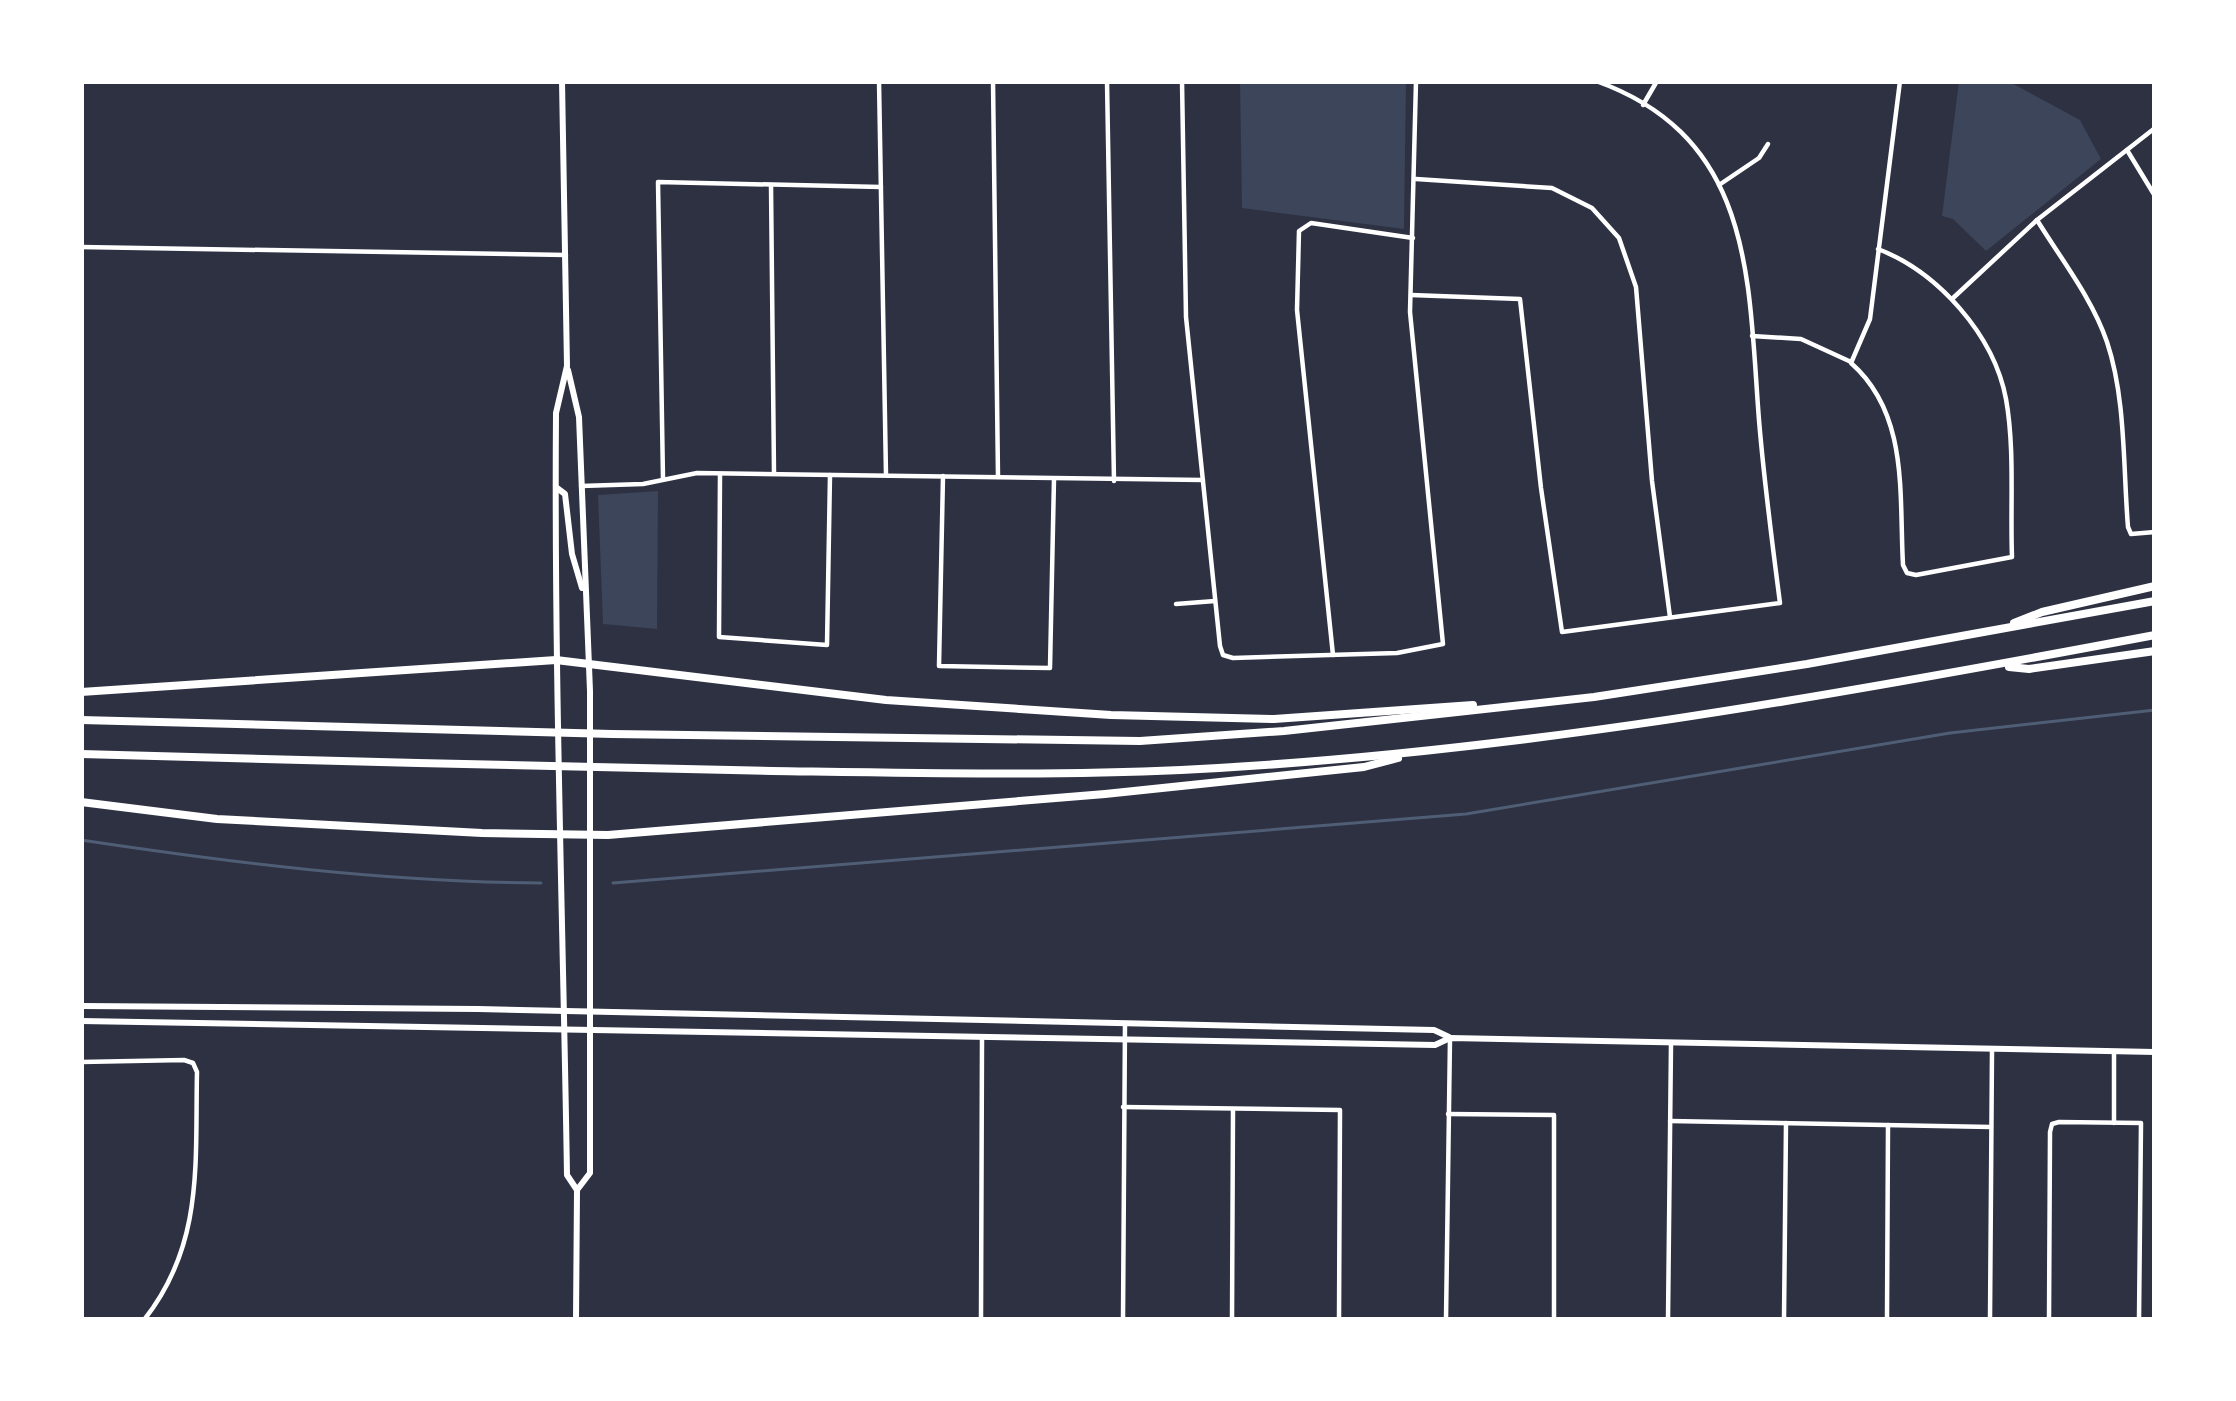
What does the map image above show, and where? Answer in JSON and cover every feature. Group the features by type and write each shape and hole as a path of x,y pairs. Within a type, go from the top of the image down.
{"highway":[{"path":"1996,631 2042,612 2155,586"},
{"path":"81,720 1140,741 1284,731 1594,697 2155,601"},
{"path":"81,754 1046,774 1237,766 1417,753 1719,713 2155,635"},
{"path":"1995,665 2029,669 2155,651"},
{"path":"81,692 556,660 886,700 1129,716 1312,717 1594,697"},
{"path":"81,802 217,819 592,834 1105,794 1364,767 1417,753"}],"main road":[{"path":"562,81 567,366 579,417 592,834 590,1173 578,1190 576,1320"},
{"path":"567,366 556,413 557,834 566,1011 567,1175 578,1190"},
{"path":"556,488 566,494 572,554 586,596"},
{"path":"81,1006 1125,1023 1434,1030 1450,1038 2155,1052"},
{"path":"737,1033 738,1015"},
{"path":"852,1033 853,1017"},
{"path":"982,1020 982,1034"},
{"path":"81,1021 1435,1045 1450,1038"},
{"path":"1284,1027 1284,1041"}],"street":[{"path":"879,81 886,476"},
{"path":"993,81 998,477"},
{"path":"1107,81 1114,481"},
{"path":"1182,81 1186,316 1215,601 1223,656 1234,658 1397,653 1443,644 1409,295 1415,81"},
{"path":"1409,295 1520,299 1562,632 1780,603 1743,243 1719,185 1684,137 1643,105 1596,81"},
{"path":"1643,105 1657,81"},
{"path":"1850,363 1870,319 1900,81"},
{"path":"1952,299 2037,220 2155,128"},
{"path":"1719,185 1759,158 1768,144"},
{"path":"2127,150 2155,196"},
{"path":"1414,179 1540,185 1571,195 1606,220 1628,255 1636,287 1650,462 1670,617"},
{"path":"663,479 658,182 881,187"},
{"path":"770,185 775,474"},
{"path":"2037,220 2092,309 2106,341 2117,384 2131,534 2155,532"},
{"path":"1333,655 1297,310 1299,231 1312,223 1413,238"},
{"path":"81,247 566,255"},
{"path":"1752,336 1801,339 1850,363 1876,391 1894,434 1906,573 2012,557 2006,399 1992,361 1952,299 1914,266 1878,249"},
{"path":"581,486 643,484 684,474 1203,479"},
{"path":"720,474 718,637 827,646 830,475"},
{"path":"943,476 939,665 1050,668 1054,479"},
{"path":"1176,604 1215,601"},
{"path":"1123,1320 1125,1023"},
{"path":"981,1320 982,1034"},
{"path":"1446,1320 1450,1038"},
{"path":"1668,1320 1671,1042"},
{"path":"1990,1320 1992,1048"},
{"path":"2114,1051 2114,1123"},
{"path":"81,1062 184,1060 193,1063 197,1072 192,1216 171,1281 148,1318"},
{"path":"1123,1107 1340,1111 1339,1320"},
{"path":"1232,1320 1233,1110"},
{"path":"1448,1114 1554,1115 1554,1320"},
{"path":"1670,1121 1991,1127"},
{"path":"1784,1320 1786,1123"},
{"path":"2049,1320 2052,1124 2141,1123 2140,1318"},
{"path":"1887,1320 1888,1125"}],"shaded area":[{"path":"1240,81 1406,81 1404,229 1242,208"},
{"path":"1959,81 2008,81 2080,120 2101,159 1986,251 1953,219 1942,216"},
{"path":"658,491 657,629 603,624 598,495"}],"waterway":[{"path":"613,883 1466,814 1950,733 2155,710"},
{"path":"81,840 310,870 541,883"}]}
